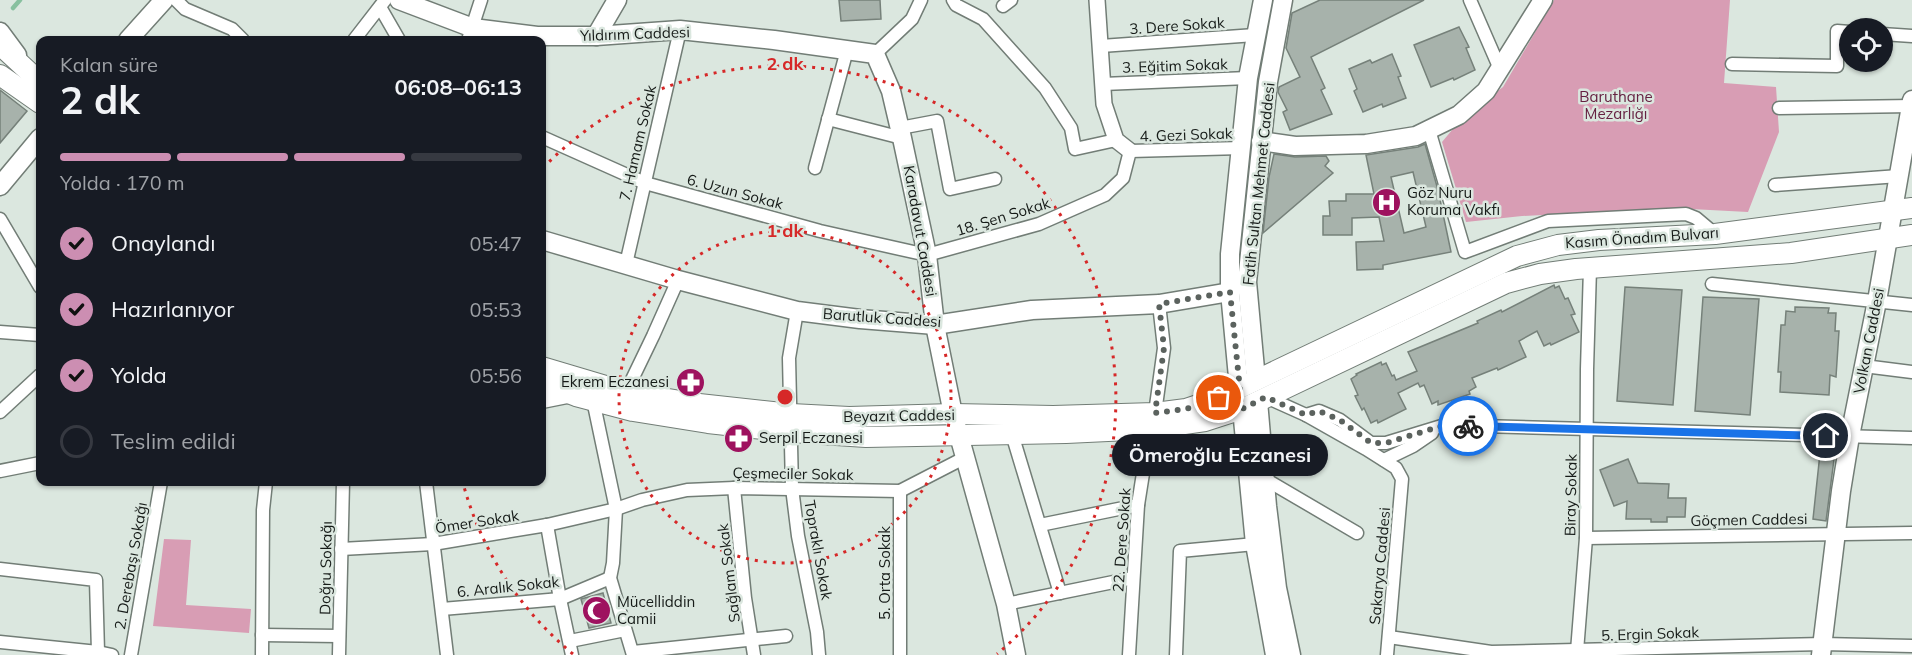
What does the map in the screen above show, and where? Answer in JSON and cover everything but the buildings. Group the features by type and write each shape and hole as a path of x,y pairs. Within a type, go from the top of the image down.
{"main road":[{"path":"132,36 164,0"},
{"name":"Yıldırım Caddesi","path":"399,0 470,34 596,36 680,30 875,54"},
{"path":"596,36 616,0"},
{"name":"Fatih Sultan Mehmet Caddesi","path":"1263,0 1248,78 1230,254 1230,292 1247,384 1256,402 1277,588 1291,655"},
{"name":"Fatih Sultan Mehmet Caddesi","path":"1247,384 1247,282 1261,141 1283,0"},
{"path":"1261,141 1295,146 1366,144 1416,136 1429,130 1459,115 1486,91 1544,0"},
{"path":"0,32 34,88"},
{"path":"0,45 34,88"},
{"name":"Karadavut Caddesi","path":"875,54 891,91 901,133 927,255 935,325 957,435 1006,604 1017,655"},
{"path":"0,75 34,88"},
{"name":"Volkan Caddesi","path":"1822,650 1850,436 1888,237 1903,209 1899,176 1912,104"},
{"path":"0,186 36,143"},
{"name":"Kasım Önadım Bulvarı","path":"1247,384 1517,256 1558,245 1599,240 1715,234 1903,209"},
{"name":"Kasım Önadım Bulvarı","path":"1256,402 1506,283 1540,274 1590,268 1791,253 1912,235"},
{"name":"Barutluk Caddesi","path":"546,241 678,280 797,311 935,325 1032,310 1159,304 1230,292"},
{"name":"Beyazıt Caddesi","path":"546,368 626,392 866,437 1066,433 1152,421 1219,398 1247,384"},
{"name":"Beyazıt Caddesi","path":"546,384 633,411 708,423 791,423 849,417 953,414 1204,421 1256,402"},
{"name":"Fatih Sultan Mehmet Caddesi","path":"1256,402 1255,544 1275,655"}],"street":[{"path":"176,0 185,9 232,29 239,36"},
{"path":"470,34 481,0"},
{"path":"875,54 912,19 921,0"},
{"path":"953,0 956,5 983,19 1045,88 1071,128 1075,149 1116,140"},
{"path":"1097,0 1104,104 1116,140 1130,151"},
{"path":"1470,0 1500,69"},
{"path":"357,36 382,4 397,36"},
{"name":"7. Hamam Sokak","path":"626,264 680,30"},
{"path":"1732,64 1837,66 1839,31"},
{"name":"3. Dere Sokak","path":"1101,46 1255,35"},
{"path":"1893,35 1912,36"},
{"path":"815,168 847,50"},
{"name":"3. Eğitim Sokak","path":"1103,84 1248,78"},
{"path":"1779,108 1912,104"},
{"path":"828,119 901,133 937,121 950,189 995,179"},
{"path":"1429,130 1465,252 1548,221 1686,214 1696,218 1715,234"},
{"name":"6. Uzun Sokak","path":"546,139 645,183 820,231 927,255"},
{"name":"4. Gezi Sokak","path":"1130,151 1242,148"},
{"name":"18. Şen Sokak","path":"927,255 1039,224 1105,195 1123,178 1130,151"},
{"path":"1775,185 1899,176"},
{"path":"0,219 36,280"},
{"name":"Biray Sokak","path":"1577,651 1586,538 1590,268"},
{"path":"626,392 678,280"},
{"path":"1712,284 1912,305"},
{"name":"22. Dere Sokak","path":"1129,655 1138,505 1164,348 1159,304"},
{"name":"Topraklı Sokak","path":"797,311 789,358 792,488 819,655"},
{"path":"0,332 36,336"},
{"path":"1864,366 1912,372"},
{"path":"0,412 36,382"},
{"path":"546,402 585,398 616,509 610,578 633,654 786,636"},
{"path":"1256,402 1306,415 1384,460 1413,446 1445,425"},
{"path":"1306,415 1319,411 1340,420 1371,443 1386,443 1445,425 1912,438"},
{"path":"1012,434 1060,593"},
{"name":"Çeşmeciler Sokak","path":"616,509 642,500 687,490 792,488 900,491 964,458"},
{"name":"Sakarya Caddesi","path":"1384,460 1396,468 1402,479 1387,655"},
{"path":"0,471 36,464"},
{"path":"1265,479 1357,533"},
{"name":"2. Derebaşı Sokağı","path":"131,655 160,486"},
{"path":"262,655 263,510 266,486"},
{"name":"Doğru Sokağı","path":"339,655 343,486"},
{"path":"426,486 447,655"},
{"name":"Sağlam Sokak","path":"734,488 745,598 754,655"},
{"name":"5. Orta Sokak","path":"900,491 900,655"},
{"path":"1040,525 1138,505"},
{"name":"Ömer Sokak","path":"341,549 433,544 548,525 616,509"},
{"path":"548,525 572,655"},
{"name":"Göçmen Caddesi","path":"1586,538 1912,533"},
{"path":"1176,655 1180,551 1255,544"},
{"path":"0,569 96,580 98,651"},
{"name":"6. Aralık Sokak","path":"442,609 560,599 610,578"},
{"path":"1006,604 1133,578"},
{"path":"570,641 625,630"},
{"path":"262,635 339,636"},
{"name":"5. Ergin Sokak","path":"1389,637 1491,652 1822,650 1912,646"},
{"path":"0,642 98,651 112,655"}],"green space":[{"name":"Baruthane Mezarlığı","path":"1554,0 1730,0 1724,83 1776,87 1779,132 1748,212 1672,208 1522,216 1466,222 1442,142 1463,117 1503,87"},
{"path":"164,539 191,540 186,605 251,609 249,633 153,626"}],"waterway":[{"path":"13,8 20,0"}],"way so far":[{"path":"1219,398 1186,409 1155,413 1164,348 1159,304 1230,292 1242,409 1266,397 1306,415 1319,411 1340,420 1371,443 1386,443 1445,425 1468,426"}],"place":[{"name":"Göz Nuru Koruma Vakfı","path":"1386,202"},
{"name":"Ekrem Eczanesi","path":"690,382"},
{"name":"Ömeroğlu Eczanesi","path":"1219,398"},
{"name":"Serpil Eczanesi","path":"738,438"},
{"name":"Mücelliddin Camii","path":"596,611"}],"route":[{"path":"1468,426 1826,436"}]}
